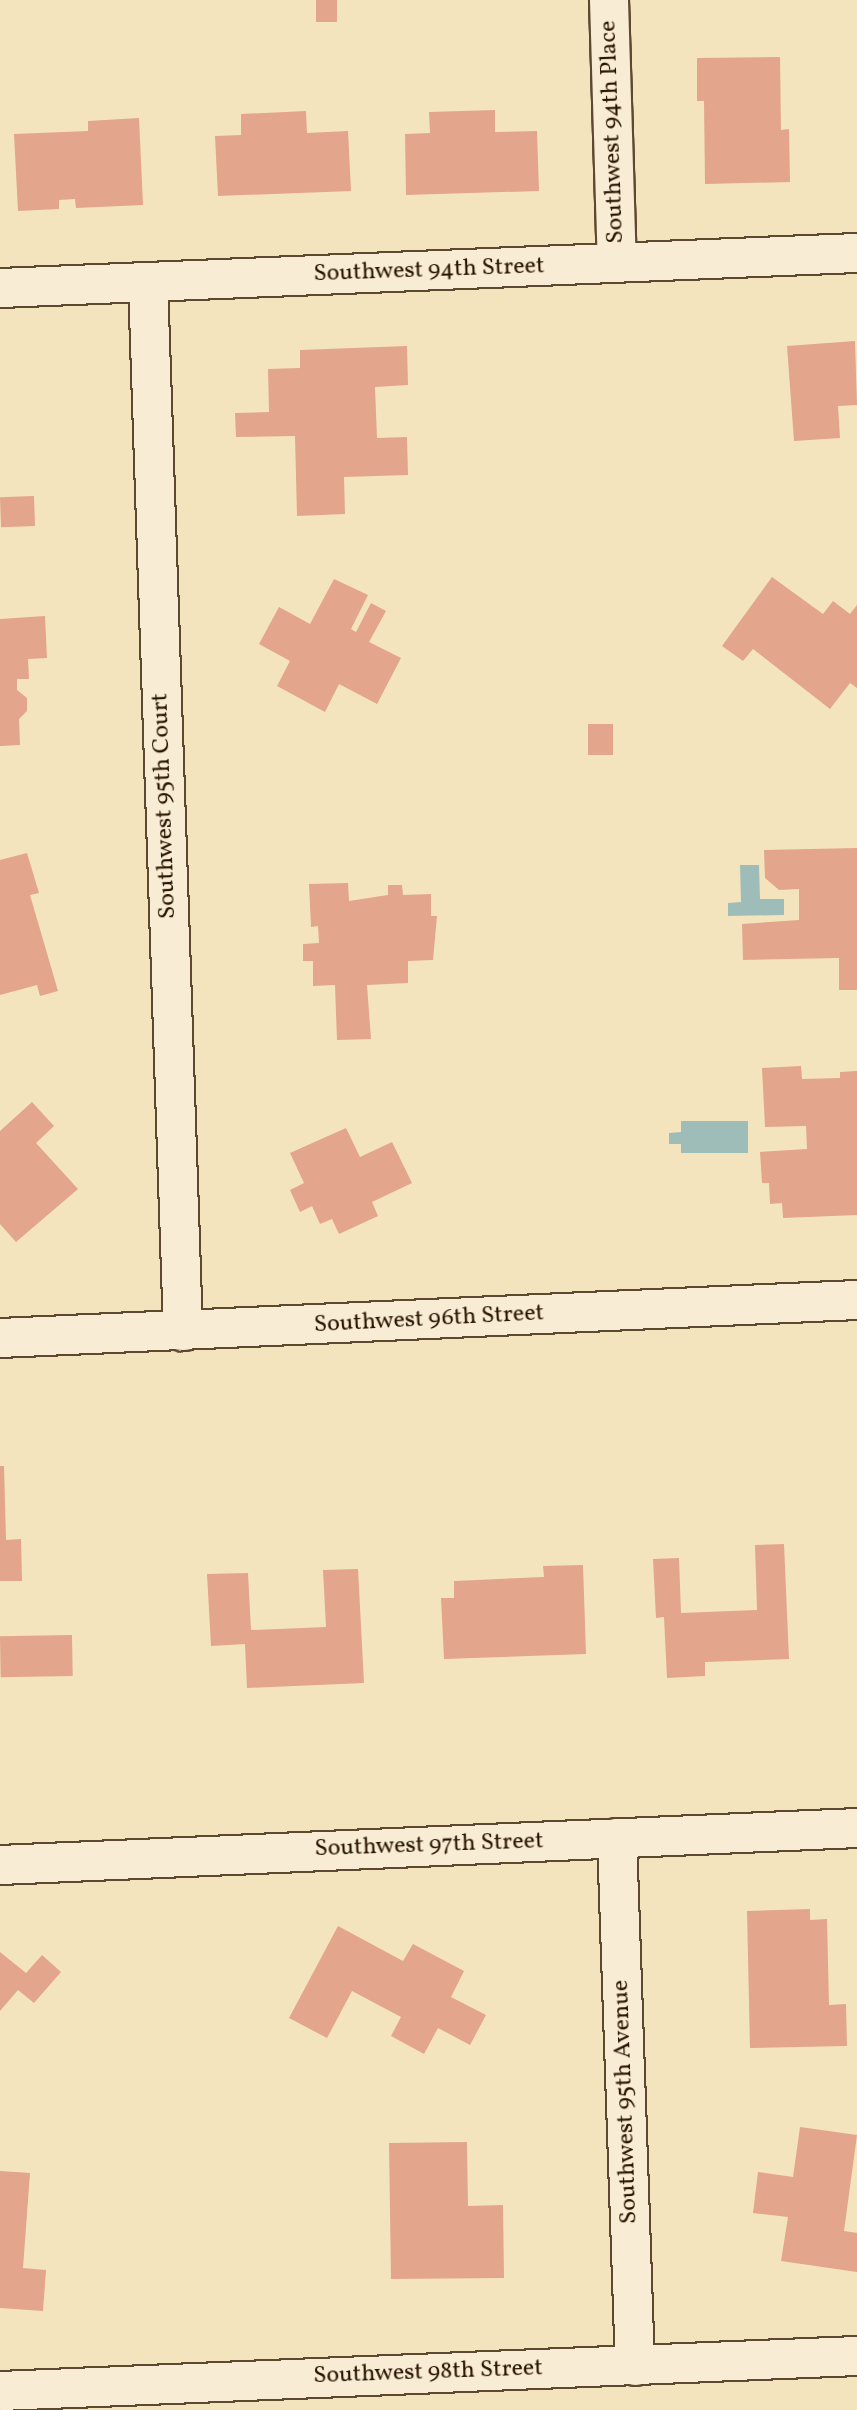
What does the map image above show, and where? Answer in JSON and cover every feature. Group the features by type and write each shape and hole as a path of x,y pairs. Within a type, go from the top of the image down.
{"street":[{"name":"Southwest 94th Place","path":"609,0 617,263"},
{"name":"Southwest 94th Street","path":"0,288 857,253"},
{"name":"Southwest 95th Court","path":"148,282 183,1331"},
{"name":"Southwest 96th Street","path":"0,1338 857,1300"},
{"name":"Southwest 97th Street","path":"0,1865 857,1828"},
{"name":"Southwest 95th Avenue","path":"617,1838 635,2366"},
{"name":"Southwest 98th Street","path":"0,2391 857,2356"}],"water":[{"path":"740,865 759,865 760,899 784,899 784,915 728,916 728,903 741,902"},
{"path":"681,1121 748,1121 748,1153 681,1153 681,1144 669,1144 669,1133 681,1132"}],"building":[{"path":"316,0 337,0 337,22 316,22"},
{"path":"780,57 781,130 789,129 790,182 705,184 704,101 697,101 697,58"},
{"path":"495,110 495,132 537,131 539,191 406,195 405,134 430,133 429,112"},
{"path":"306,111 307,133 348,131 351,191 218,196 215,136 241,135 241,114"},
{"path":"139,118 143,205 76,208 75,199 59,200 59,209 18,211 14,134 88,131 88,121"},
{"path":"855,341 857,405 838,406 840,438 794,441 787,346"},
{"path":"407,346 408,385 375,387 377,438 407,437 408,475 344,477 345,514 297,516 295,436 236,437 235,413 269,412 268,369 300,368 300,350"},
{"path":"34,496 35,526 1,527 0,497"},
{"path":"772,577 823,614 833,601 850,614 857,605 857,688 850,683 830,709 753,649 743,661 722,646"},
{"path":"334,579 368,595 351,629 356,632 371,603 386,611 369,642 401,658 377,704 339,684 325,712 277,686 290,661 259,644 279,607 310,624"},
{"path":"45,616 47,658 28,659 29,679 17,679 17,690 27,698 27,711 19,719 20,745 0,746 0,619"},
{"path":"588,724 613,724 613,755 588,755"},
{"path":"857,848 857,990 839,990 839,958 743,960 742,924 799,920 799,889 779,890 765,878 764,850"},
{"path":"27,853 39,893 30,895 58,991 40,996 37,985 0,995 0,860"},
{"path":"348,883 349,901 388,895 388,885 402,885 403,895 431,894 431,916 437,916 433,960 408,961 408,983 367,985 371,1039 337,1040 335,985 313,986 313,961 303,961 303,944 319,943 318,926 311,927 309,884"},
{"path":"801,1066 802,1079 840,1078 840,1072 857,1071 857,1215 783,1218 782,1203 770,1204 769,1183 762,1183 760,1152 807,1149 806,1126 765,1127 762,1068"},
{"path":"32,1102 54,1126 36,1143 78,1189 16,1242 0,1224 0,1131"},
{"path":"346,1128 360,1157 392,1142 412,1183 372,1202 378,1216 339,1234 332,1219 320,1224 312,1206 300,1212 290,1190 304,1183 290,1153"},
{"path":"0,1466 4,1466 6,1540 21,1539 22,1581 0,1581"},
{"path":"784,1544 789,1659 705,1662 705,1676 667,1678 664,1617 656,1618 653,1559 679,1558 681,1613 757,1610 755,1545"},
{"path":"583,1565 586,1654 444,1659 441,1598 454,1598 454,1581 544,1577 543,1566"},
{"path":"358,1569 364,1683 247,1688 245,1644 211,1646 207,1574 248,1573 251,1630 326,1627 323,1570"},
{"path":"72,1635 73,1676 1,1677 0,1636"},
{"path":"810,1909 810,1920 827,1919 829,2005 846,2004 847,2046 750,2048 747,1911"},
{"path":"338,1926 403,1961 413,1944 464,1971 451,1997 486,2015 470,2045 438,2028 424,2054 391,2036 401,2017 352,1991 327,2038 289,2018"},
{"path":"0,1952 26,1973 42,1955 61,1972 34,2003 18,1990 0,2011"},
{"path":"800,2127 857,2135 844,2231 857,2233 857,2272 781,2261 788,2217 753,2213 758,2172 793,2177"},
{"path":"467,2142 468,2206 503,2205 504,2278 391,2279 389,2143"},
{"path":"0,2171 30,2173 23,2268 46,2270 43,2311 0,2308"}]}
